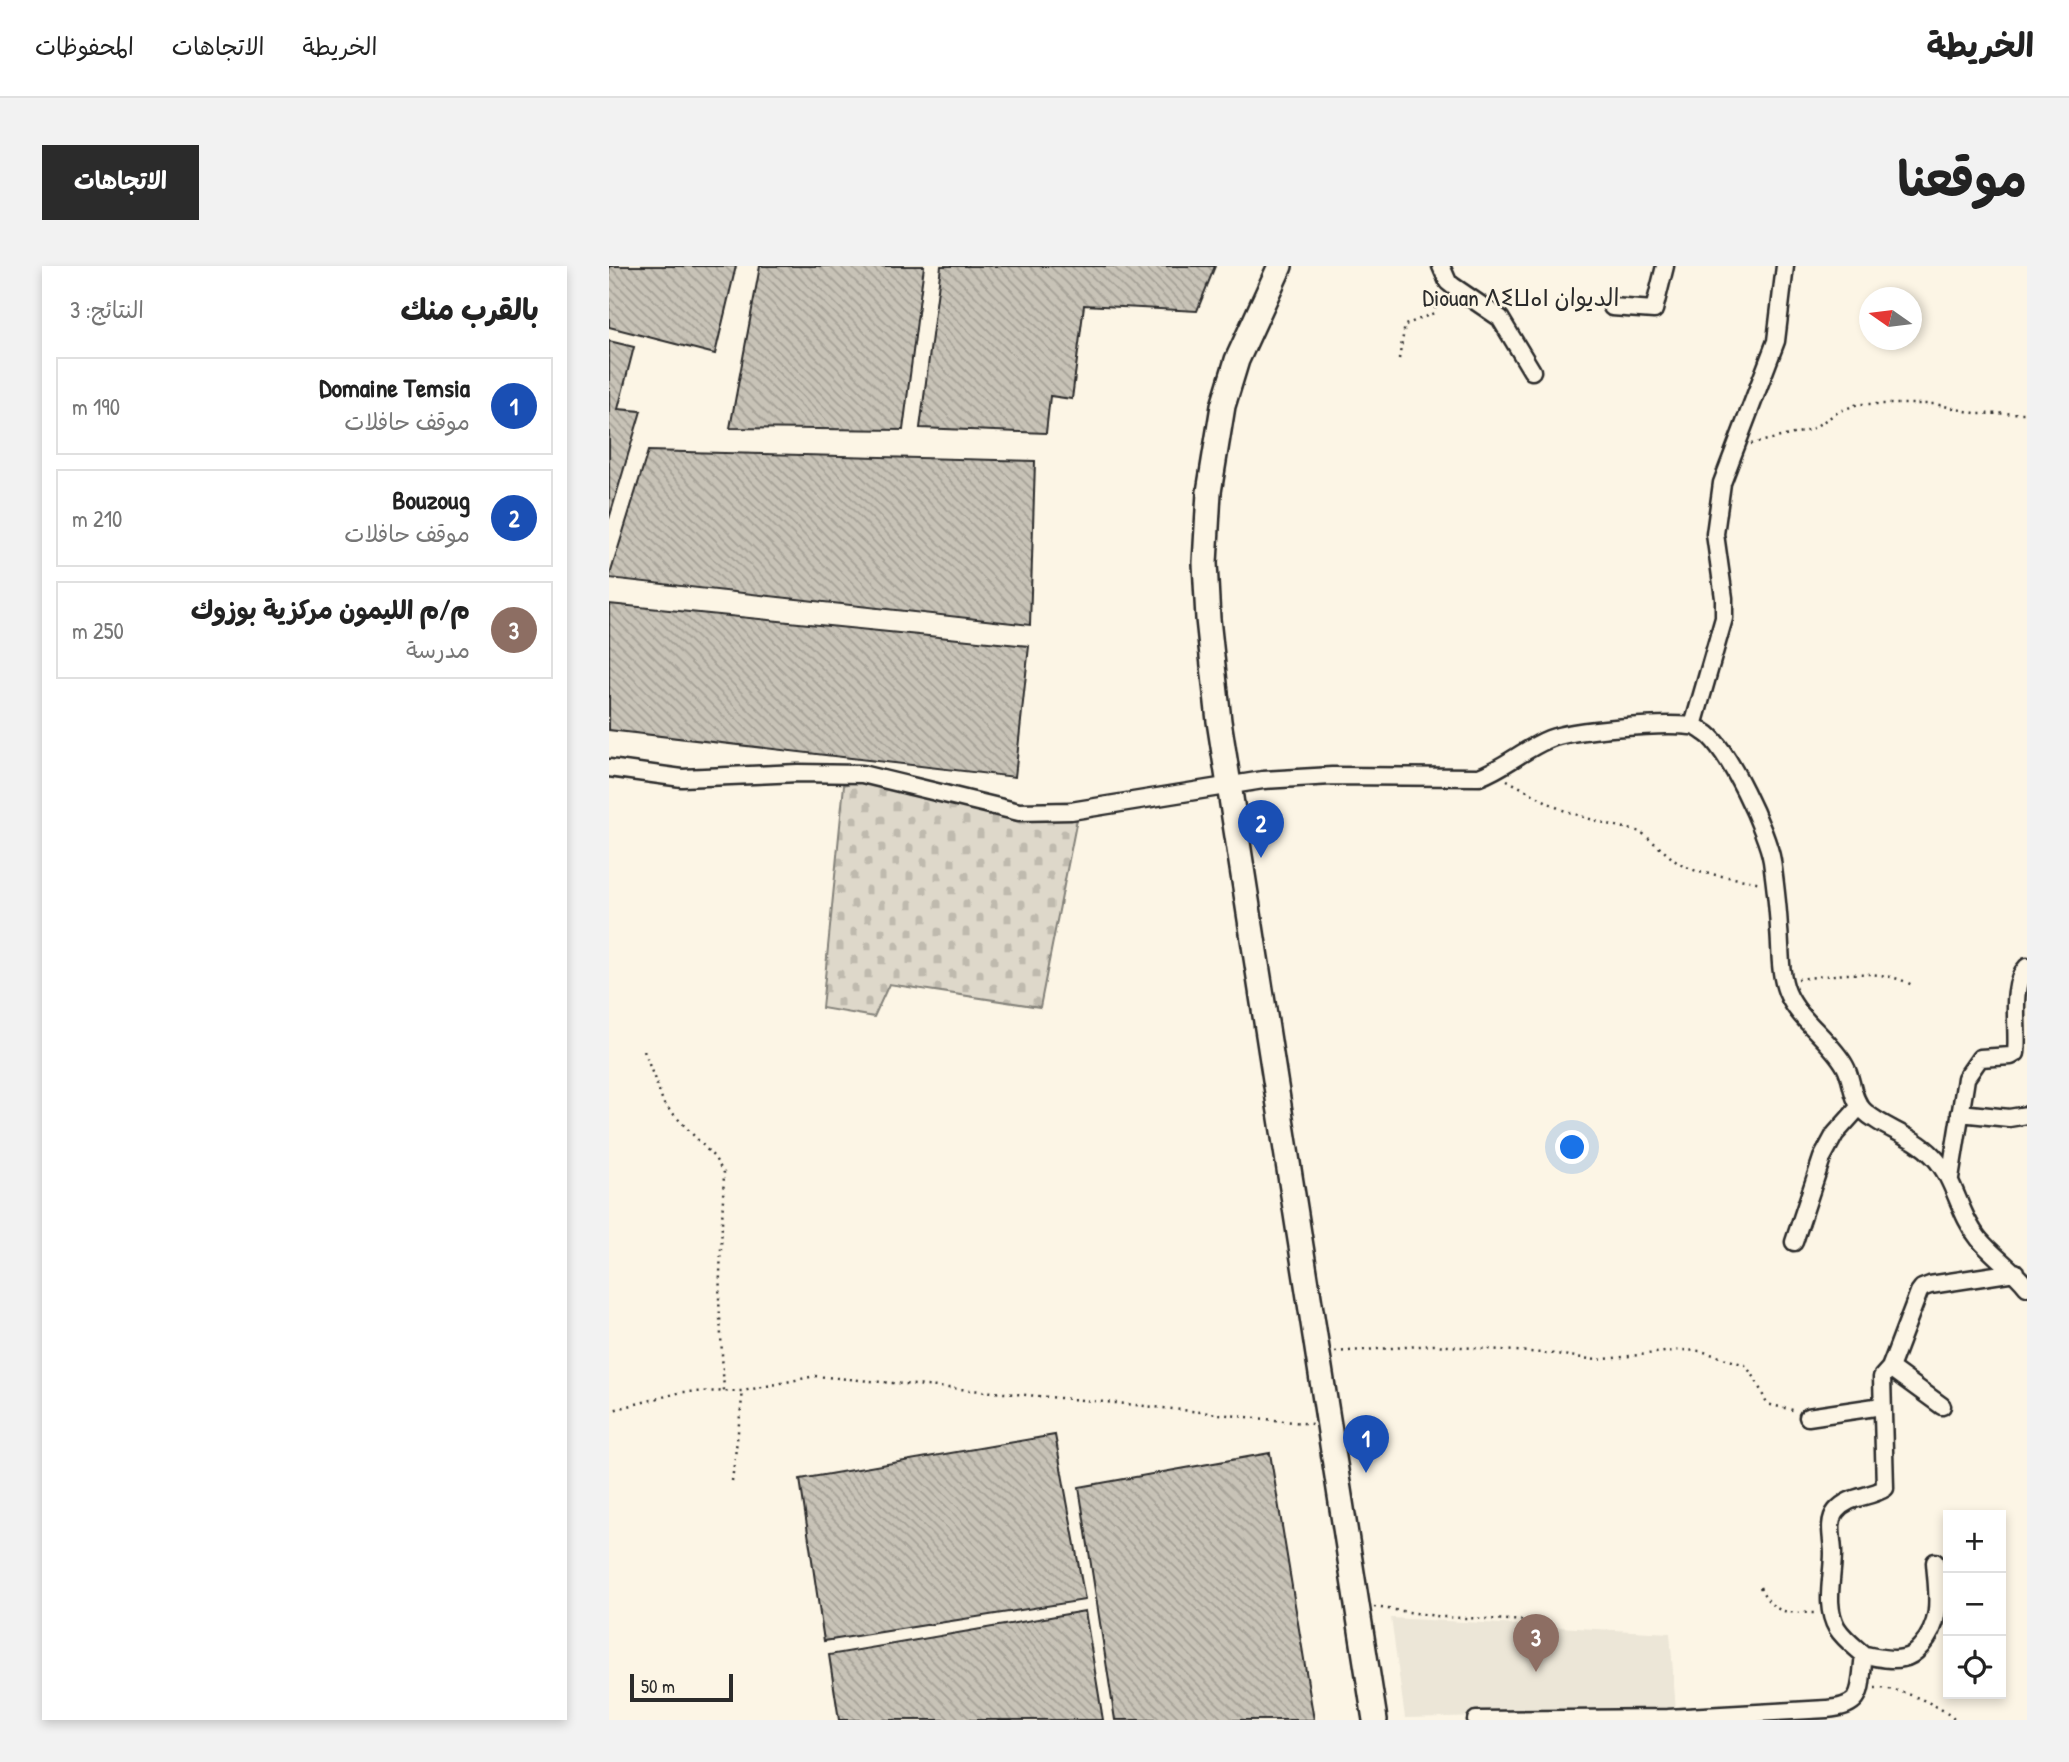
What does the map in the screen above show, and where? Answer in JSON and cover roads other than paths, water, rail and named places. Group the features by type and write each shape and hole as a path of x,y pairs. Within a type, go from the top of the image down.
{"main road":[{"path":"1280,266 1237,360 1223,406 1209,492 1205,563 1208,619 1214,687 1229,786 1375,1720"}],"street":[{"path":"1612,307 1654,310 1665,266"},
{"path":"1693,726 1724,618 1724,598 1715,534 1722,483 1776,341 1785,266"},
{"path":"1442,270 1453,286 1500,318 1532,371"},
{"path":"609,768 682,778 798,773 862,774 1019,812 1071,811 1263,780 1319,776 1479,776 1493,772 1550,739 1569,734 1666,725 1693,726 1707,733 1721,747 1766,837 1776,885 1780,962 1787,991 1797,1008 1846,1067 1860,1106 1870,1115 1917,1141 1933,1155 1950,1178 1960,1205 1979,1239 2015,1272 2027,1287"},
{"path":"1950,1178 1966,1078 1979,1058 2011,1056 2016,1053 2016,1007 2020,978 2027,967"},
{"path":"1794,1242 1822,1158 1835,1134 1860,1106"},
{"path":"1960,1113 2009,1118 2027,1115"},
{"path":"1935,1562 1938,1614 1927,1640 1914,1654 1902,1659 1864,1655 1838,1629 1830,1595 1832,1523 1835,1512 1853,1498 1885,1488 1882,1377 1890,1368 1921,1288 1930,1284 2015,1272"},
{"path":"1890,1368 1942,1406"},
{"path":"1808,1417 1882,1406"},
{"path":"1476,1720 1668,1718 1835,1708 1854,1702 1864,1655"}],"place":[{"name":"Bouzoug","path":"1261,858"},
{"name":"Domaine Temsia","path":"1366,1473"},
{"name":"م/م الليمون مركزية بوزوك","path":"1536,1672"}],"district":[{"name":"Diouan ⴷⵉⵡⴰⵏ الديوان","path":"1521,297"}]}
